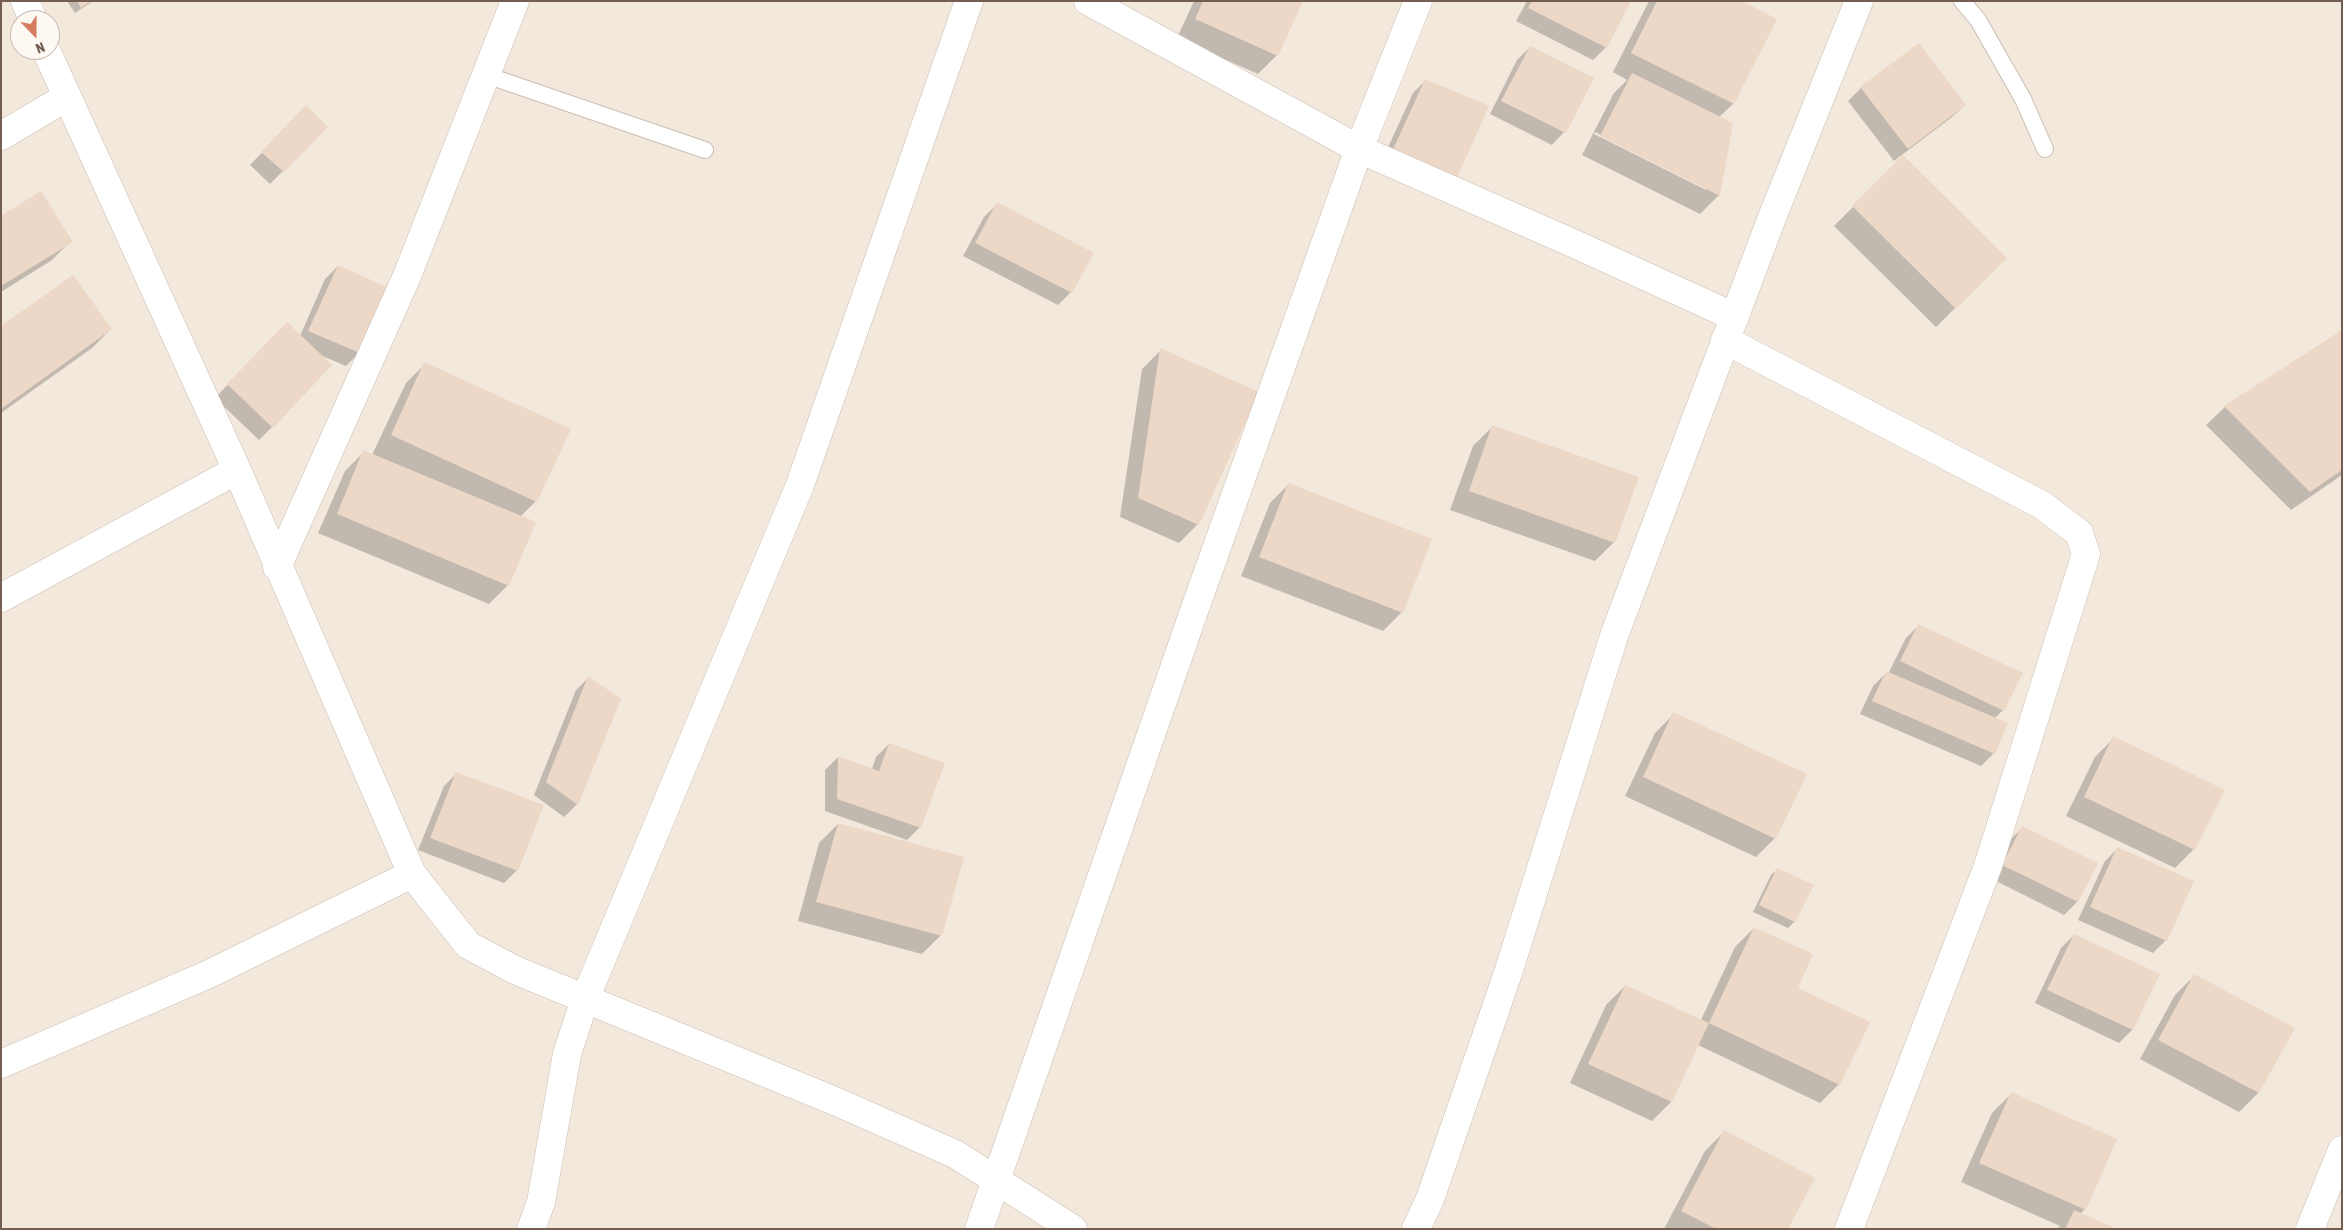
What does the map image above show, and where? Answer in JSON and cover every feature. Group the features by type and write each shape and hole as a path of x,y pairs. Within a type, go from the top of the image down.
{"street":[{"path":"277,567 407,276 515,1"},
{"path":"531,1229 541,1202 567,1054 585,999 800,485 969,1"},
{"path":"1088,1 1359,149 1578,244 2042,504 2079,533 2086,554 1988,866 1849,1229"},
{"path":"979,1229 1193,614 1359,149 1418,1"},
{"path":"1416,1229 1430,1200 1509,970 1615,633 1773,215 1859,1"},
{"path":"50,60 236,470 412,874 468,945 515,970 837,1102 955,1154 1073,1229"},
{"path":"1,136 67,97"},
{"path":"1,598 236,470"},
{"path":"1,1064 209,974 412,874"},
{"path":"2310,1229 2342,1150"}],"lane":[{"path":"1962,1 1978,20 2023,99 2045,149"},
{"path":"486,75 706,150"}],"shaded area":[{"path":"1,1 2342,1 2342,1229 1,1229"}],"building":[{"path":"77,1 91,1 81,8"},
{"path":"1203,1 1303,1 1278,56 1195,19"},
{"path":"1532,1 1631,1 1607,48 1528,8"},
{"path":"1657,1 1742,1 1777,19 1734,104 1631,53"},
{"path":"1919,43 1966,105 1908,149 1860,87"},
{"path":"1530,46 1594,78 1566,133 1501,101"},
{"path":"1632,73 1733,123 1720,196 1600,136"},
{"path":"1425,79 1489,106 1455,182 1391,154"},
{"path":"306,105 328,127 284,172 261,152"},
{"path":"1903,155 2007,258 1956,309 1852,206"},
{"path":"41,191 73,242 1,286 1,216"},
{"path":"997,202 1094,253 1072,293 975,243"},
{"path":"338,265 389,288 360,353 308,331"},
{"path":"73,275 112,329 1,409 1,326"},
{"path":"287,322 332,365 273,428 227,384"},
{"path":"2342,330 2342,470 2310,492 2224,406"},
{"path":"1160,348 1259,392 1199,525 1138,498"},
{"path":"424,362 571,429 537,502 391,435"},
{"path":"1492,425 1639,477 1615,543 1469,491"},
{"path":"363,450 536,522 509,586 337,514"},
{"path":"1288,483 1432,539 1403,613 1259,557"},
{"path":"1918,624 2023,673 2004,711 1900,661"},
{"path":"1886,671 2008,723 1995,754 1872,701"},
{"path":"588,676 621,699 578,805 546,782"},
{"path":"1673,712 1807,774 1776,839 1643,777"},
{"path":"2113,736 2225,790 2195,850 2084,797"},
{"path":"889,743 945,763 921,828 837,799 838,756 879,771"},
{"path":"456,772 544,805 518,871 430,838"},
{"path":"838,823 964,857 942,936 816,902"},
{"path":"2022,826 2098,863 2078,902 2002,865"},
{"path":"2117,847 2194,881 2167,941 2090,907"},
{"path":"1777,868 1814,885 1795,922 1759,905"},
{"path":"1754,927 1813,954 1798,988 1870,1022 1840,1085 1709,1023"},
{"path":"2074,934 2160,974 2133,1030 2047,990"},
{"path":"2194,974 2295,1028 2259,1093 2158,1040"},
{"path":"1625,985 1709,1023 1672,1102 1588,1064"},
{"path":"2011,1092 2117,1139 2086,1210 1979,1163"},
{"path":"1724,1130 1815,1178 1788,1229 1716,1229 1681,1211"},
{"path":"2074,1210 2117,1229 2065,1229"}]}
